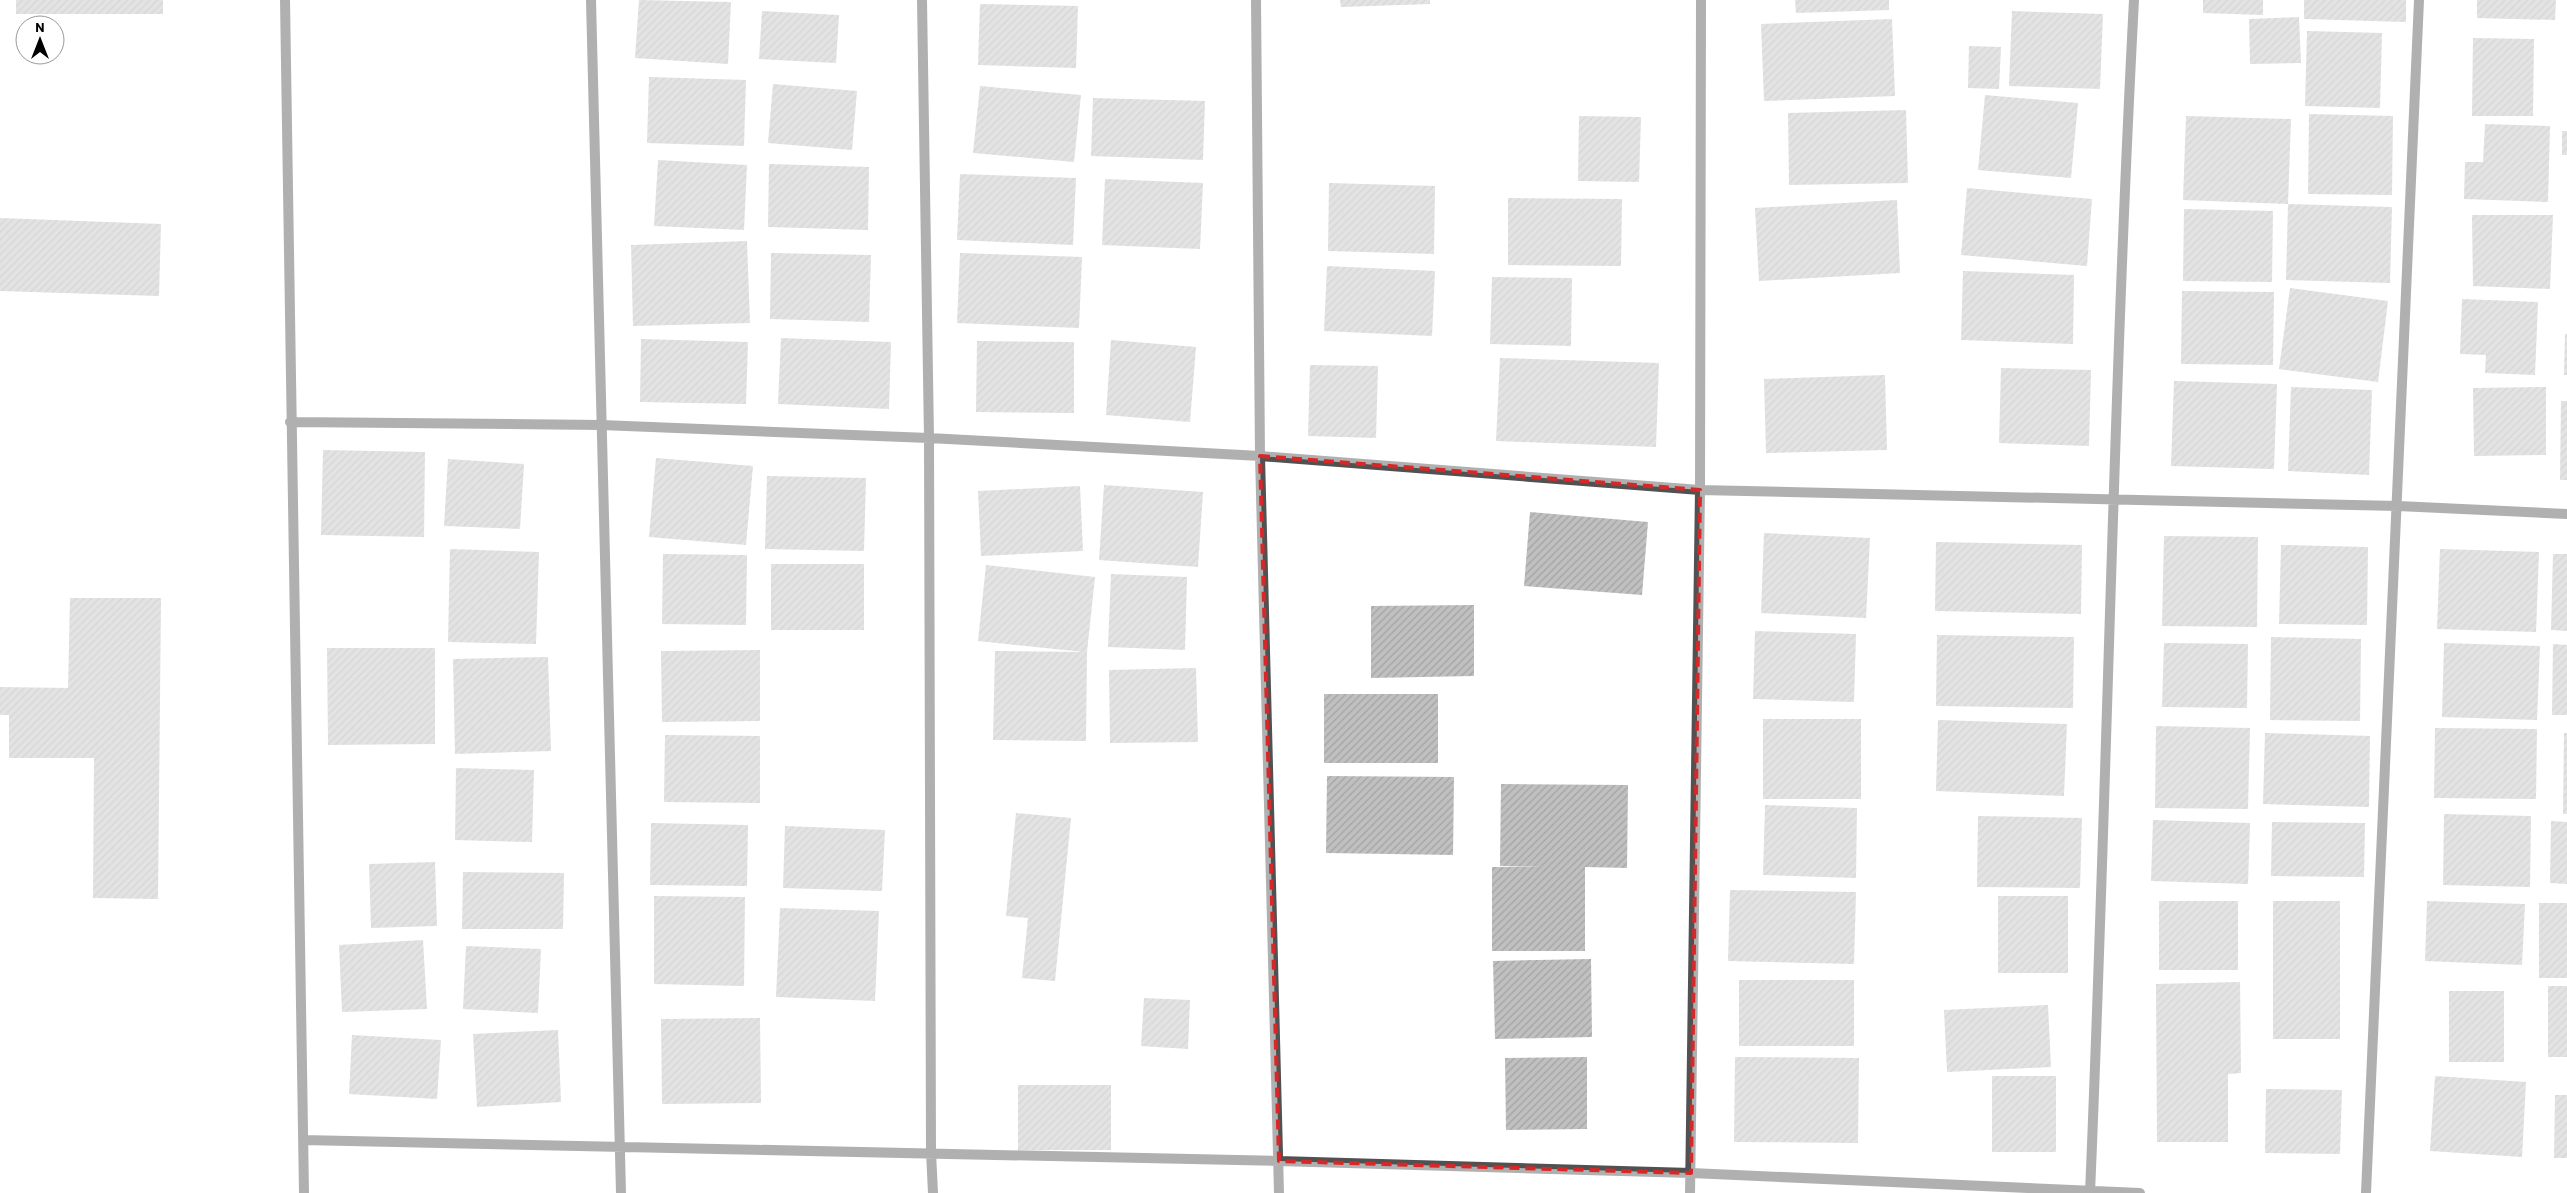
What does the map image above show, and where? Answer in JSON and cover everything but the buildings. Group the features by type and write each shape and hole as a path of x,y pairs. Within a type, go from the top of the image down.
{"street":[{"path":"285,0 290,422 304,1193"},
{"path":"591,0 621,1193"},
{"path":"922,0 929,438 931,1152 933,1193"},
{"path":"1256,0 1260,456 1280,1193"},
{"path":"1690,1193 1700,490 1701,0"},
{"path":"2090,1192 2099,1000 2114,500 2134,0"},
{"path":"2366,1193 2419,0"},
{"path":"290,422 601,425 929,438 1260,456 1700,490 2398,506 2567,514"},
{"path":"303,1140 931,1152 1279,1161 1691,1173 2140,1193"}],"highlighted area":[{"path":"1260,456 1700,490 1691,1173 1279,1161"}]}
